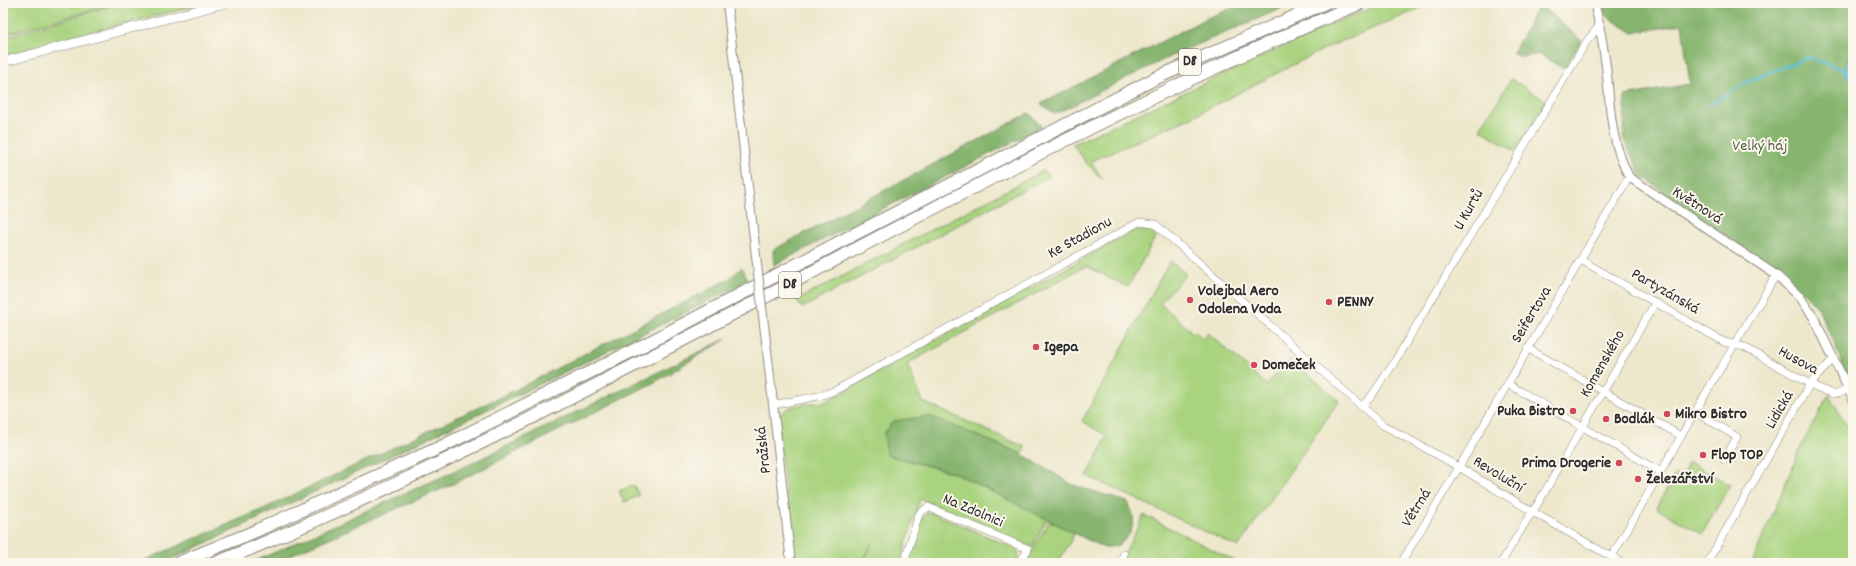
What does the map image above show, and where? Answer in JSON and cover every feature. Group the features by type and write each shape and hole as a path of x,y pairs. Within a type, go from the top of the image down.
{"highway":[{"name":"D8","path":"178,563 327,500 450,443 646,344 1149,81 1325,3"},
{"name":"D8","path":"216,563 347,507 449,459 654,356 920,216 1164,91 1288,34 1361,3"}],"main road":[{"path":"3,62 225,3"}],"street":[{"name":"Pražská","path":"727,3 791,563"},
{"path":"1594,3 1600,26 1611,122 1621,160 1629,177"},
{"name":"U Kurtů","path":"1361,407 1370,398 1392,366 1583,46 1600,26"},
{"name":"Seifertova","path":"1459,467 1629,177"},
{"name":"Květnová","path":"1629,177 1776,275 1800,297 1814,318 1853,399"},
{"name":"Ke Stadionu","path":"773,405 823,395 836,390 1139,222 1154,224 1159,228 1361,407"},
{"name":"Partyzánská","path":"1581,260 1724,342 1735,345"},
{"path":"1609,560 1776,275"},
{"name":"Komenského","path":"1501,563 1533,512 1656,303"},
{"name":"Husova","path":"1735,345 1744,347 1810,384 1832,394 1838,394 1848,389"},
{"path":"1529,349 1681,436"},
{"name":"Lidická","path":"1707,563 1810,384 1834,358"},
{"path":"1508,384 1661,472"},
{"name":"Revoluční","path":"1361,407 1383,425 1459,467 1609,560 1622,563"},
{"path":"1695,412 1737,437 1724,460"},
{"name":"Větrná","path":"1401,563 1459,467"},
{"name":"Na Zdolnici","path":"904,563 919,514 928,507 1028,549 1020,563"},
{"path":"1120,563 1124,554"}],"green space":[{"path":"3,3 117,3 3,35"},
{"path":"120,3 207,3 79,35 3,57 3,38"},
{"path":"1244,3 1294,3 1169,57 1055,114 1041,104 1205,19"},
{"path":"1384,3 1433,3 1326,48 1188,119 1091,161 1102,179 1086,163 1073,144 1332,24"},
{"name":"Velký háj","path":"1602,3 1853,3 1853,60 1848,60 1844,64 1850,80 1853,82 1853,386 1845,372 1834,342 1819,309 1790,278 1704,221 1641,175 1624,140 1625,96 1690,84 1682,24 1633,33 1605,15"},
{"path":"1538,6 1543,7 1582,41 1564,69 1539,54 1522,57 1513,53"},
{"path":"1511,79 1546,101 1515,151 1480,129"},
{"path":"1029,113 1042,127 774,265 773,250"},
{"path":"1043,171 1050,176 802,308 797,300"},
{"path":"1135,230 1149,231 1156,236 1128,287 1086,266 907,364 923,402 1025,447 1022,454 929,416 887,455 955,473 1047,519 1032,547 920,499 900,563 864,563 872,543 862,563 794,563 777,421 784,411 804,404 825,402"},
{"path":"1170,261 1186,274 1160,303 1193,333 1195,331 1203,339 1208,333 1267,385 1290,358 1339,401 1238,547 1087,476 1107,436 1082,421"},
{"path":"742,267 748,281 534,387 174,558 160,563 138,563 261,510 515,390 729,279"},
{"path":"726,339 655,382 451,485 272,563 251,563 468,465"},
{"path":"1829,395 1850,431 1853,429 1853,563 1752,563 1803,442"},
{"path":"929,416 1022,454 1073,485 1128,502 1134,517 1131,532 1120,545 1104,548 955,473 887,455 884,434 893,421"},
{"path":"1689,462 1730,485 1702,534 1656,508 1675,474 1681,477"},
{"path":"634,485 639,496 624,502 619,491"},
{"path":"927,513 933,513 1016,549 1019,554 1016,563 908,563 923,517"},
{"path":"1144,515 1239,563 1120,563"},
{"path":"1050,520 1075,533 1058,563 1025,563"}],"water":[{"path":"1849,60 1853,60 1853,82 1847,78 1844,69"}],"waterway":[{"path":"1709,105 1749,81 1808,57 1846,71"}],"place":[{"name":"Volejbal Aero Odolena Voda","path":"1190,300"},
{"name":"PENNY","path":"1329,302"},
{"name":"Igepa","path":"1036,347"},
{"name":"Domeček","path":"1254,365"},
{"name":"Puka Bistro","path":"1573,411"},
{"name":"Mikro Bistro","path":"1667,414"},
{"name":"Bodlák","path":"1606,419"},
{"name":"Flop TOP","path":"1703,455"},
{"name":"Prima Drogerie","path":"1619,463"},
{"name":"Železářství","path":"1638,479"}]}
